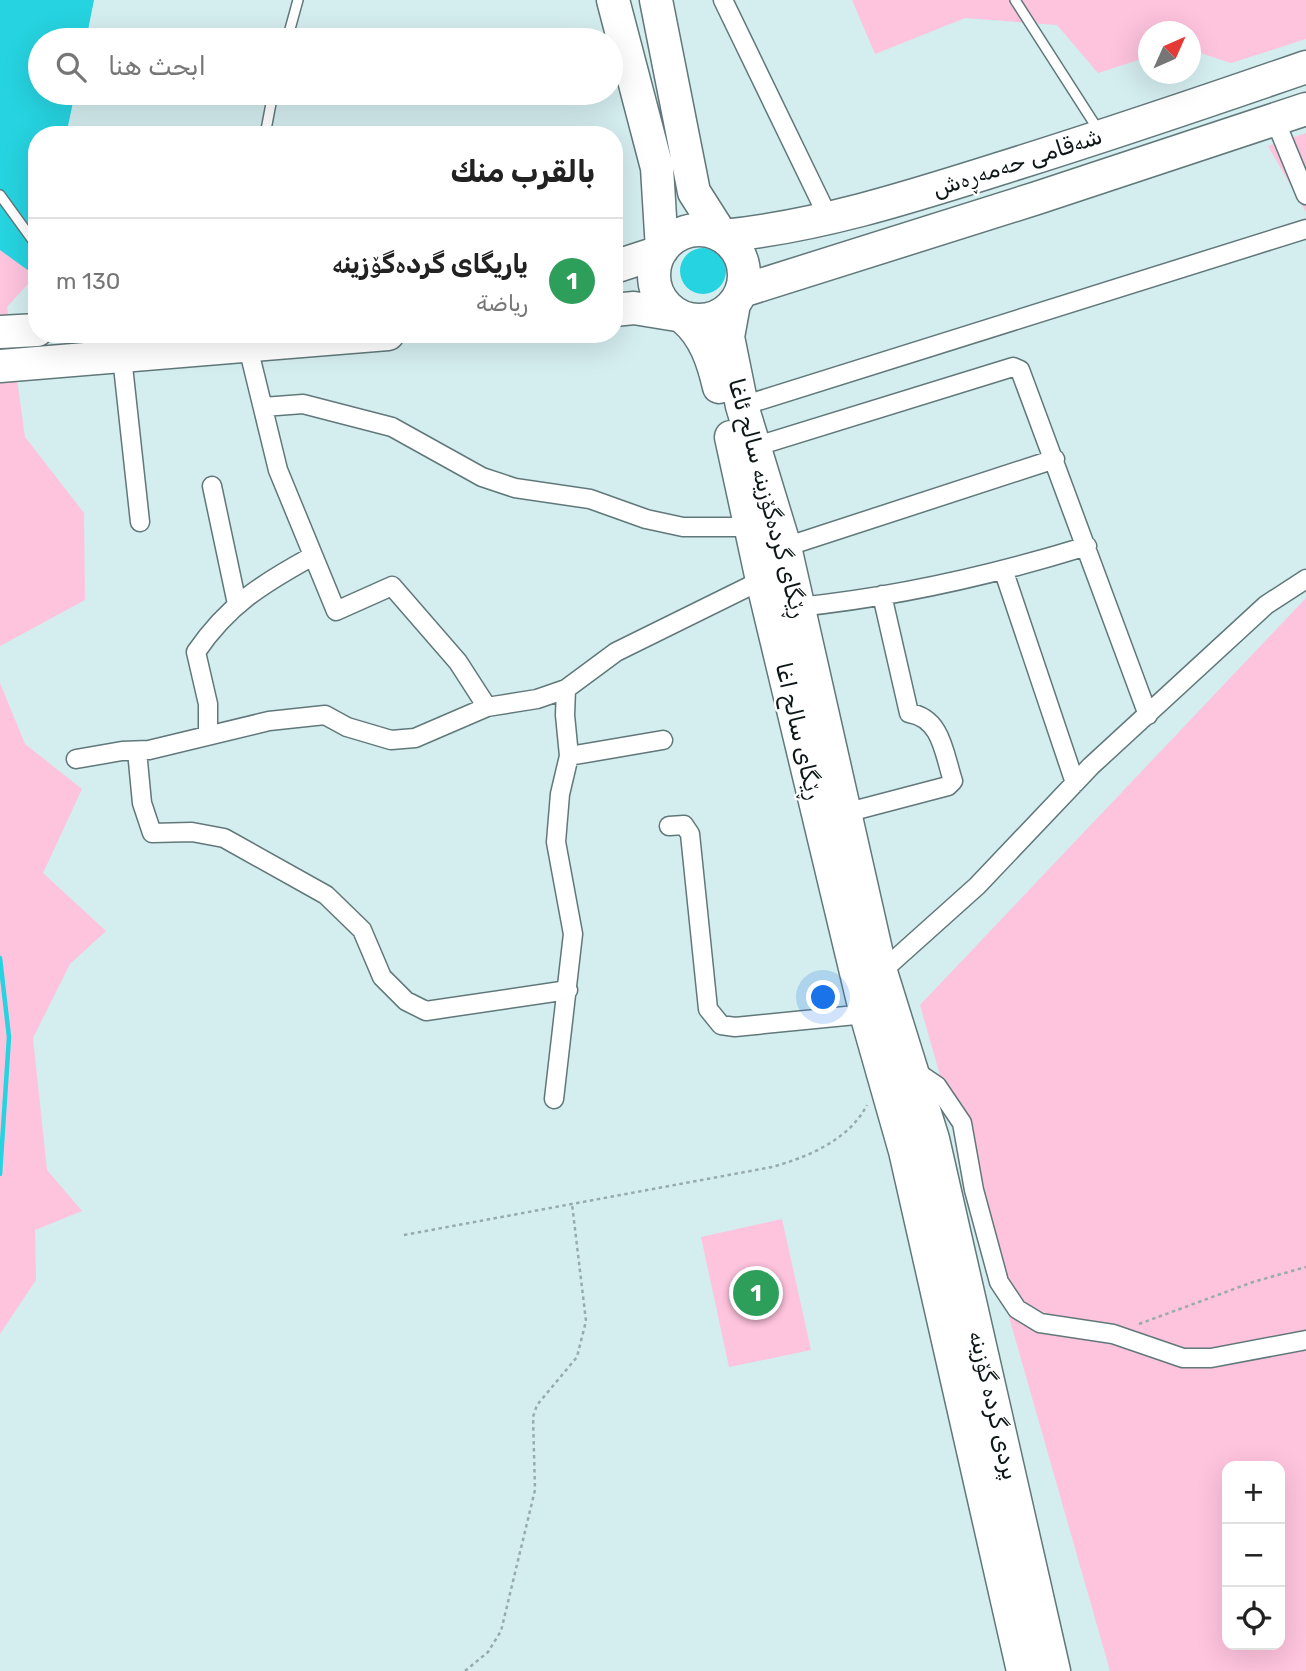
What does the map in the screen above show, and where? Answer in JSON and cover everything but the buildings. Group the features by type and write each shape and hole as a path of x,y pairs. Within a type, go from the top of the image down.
{"highway":[{"path":"613,0 620,28"},
{"path":"623,309 634,308 706,320 716,317 738,298 745,279 740,254 723,236 694,192 656,0"},
{"path":"623,38 657,168 661,251"},
{"name":"شەقامی حەمەڕەش","path":"723,236 794,227 829,219 1102,135 1306,66"},
{"name":"شەقامی حەمەڕەش","path":"738,298 1306,109"},
{"path":"681,316 668,307 656,287 656,263 661,251 674,238 689,231 706,230 723,236"},
{"path":"623,264 661,251"},
{"name":"ڕێگای گردەگۆزینە سالح ئاغا","path":"738,298 728,337 742,405 785,547 881,972 896,1070 921,1092 919,1145"},
{"name":"ڕێگای سالح اغا","path":"681,316 701,337 715,366 762,580 866,1014 896,1070"},
{"path":"0,332 28,330"},
{"path":"0,366 277,343"},
{"path":"919,1145 1023,1671"},
{"name":"پردی گردە گۆزینە","path":"919,1145 1054,1671"}],"street":[{"path":"723,0 829,219"},
{"path":"1275,120 1306,195"},
{"path":"742,405 1306,229"},
{"path":"248,347 278,470 311,557 336,611 392,586 458,662 487,706"},
{"path":"122,357 141,522"},
{"path":"754,447 1013,367 1025,377 1148,715"},
{"path":"263,407 303,404 392,427 482,477 515,488 590,499 646,519 683,527 752,527"},
{"path":"785,547 1055,459"},
{"path":"212,486 237,604"},
{"path":"798,607 882,595 1004,572 1087,546"},
{"path":"208,735 208,704 195,652 217,621 261,584 311,557"},
{"path":"1004,572 1075,783"},
{"path":"881,972 977,886 1075,783 1266,605 1306,579"},
{"path":"76,759 137,751 269,721 325,715 347,727 391,740 415,738 487,706 537,699 566,689 617,652 762,580"},
{"path":"845,813 948,786 953,781 934,726 927,717 909,713 882,595"},
{"path":"554,1100 573,934 556,842 560,794 569,756 565,715 566,689"},
{"path":"569,756 663,740"},
{"path":"137,751 142,803 152,833 192,832 224,838 326,895 362,930 382,977 406,1001 426,1011 568,990"},
{"path":"669,826 684,825 690,834 708,1009 716,1020 735,1027 866,1014"},
{"path":"896,1070 937,1086 962,1123 974,1189 999,1282 1017,1309 1040,1323 1113,1334 1183,1358 1211,1358 1306,1340"}],"lane":[{"path":"290,28 298,0"},
{"path":"1015,0 1102,135"},
{"path":"267,126 271,105"},
{"path":"0,195 28,234"}],"path":[{"path":"404,1235 798,1159 844,1132 862,1114 867,1104"},
{"path":"465,1671 488,1652 501,1632 508,1609 535,1490 533,1430 537,1405 577,1357 584,1339 586,1321 572,1204"},
{"path":"1113,1334 1253,1282 1306,1267"}],"shaded area":[{"path":"852,0 1306,0 1306,39 1231,63 1201,53 1201,21 1138,21 1138,60 1098,73 1057,25 965,18 875,54"},
{"path":"1306,133 1306,212 1268,146"},
{"path":"0,249 28,268 28,284 7,307 25,437 84,513 85,600 0,646"},
{"path":"1306,598 1306,1671 1110,1671 920,1005"},
{"path":"0,683 25,744 82,789 43,873 106,931 70,964 33,1038 47,1170 82,1211 35,1230 36,1280 0,1334"},
{"path":"782,1219 811,1350 729,1367 701,1237"}],"water":[{"path":"0,0 94,0 88,28 28,28 28,105 72,105 68,126 28,126 28,270 0,250"},
{"path":"703,248 720,254 726,271 720,288 703,294 686,288 680,271 686,254"}],"waterway":[{"path":"0,958 9,1037 0,1174"}],"place":[{"name":"یاریگای گردەگۆزینە","path":"756,1293"}]}
